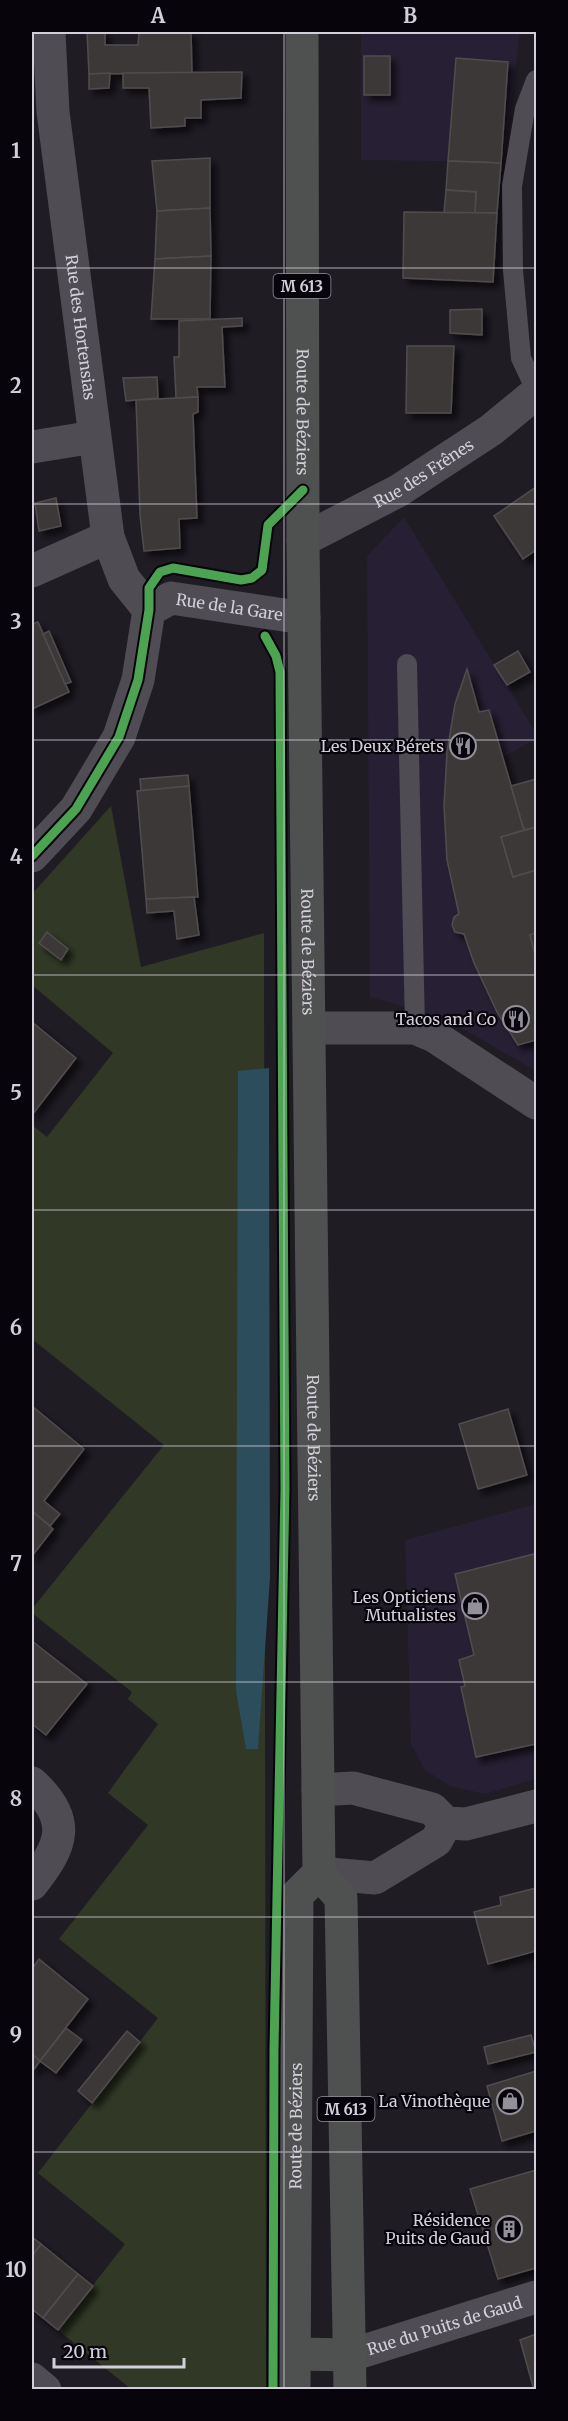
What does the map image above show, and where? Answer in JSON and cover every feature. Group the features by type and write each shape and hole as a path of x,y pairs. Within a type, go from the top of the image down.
{"main road":[{"name":"Route de Béziers","path":"294,2390 297,1894 319,1873 303,540 302,32"},
{"name":"M 613","path":"319,1873 341,1898 350,2390"},
{"path":"295,2354 351,2355"}],"street":[{"name":"Rue des Hortensias","path":"49,32 53,112 108,537 124,579 149,610"},
{"name":"Rue des Frênes","path":"303,540 398,491 491,430 537,392"},
{"path":"32,447 94,436"},
{"path":"32,571 108,537"},
{"name":"Rue de la Gare","path":"149,610 171,598 304,618"},
{"path":"32,856 76,809 119,737 138,680 149,610"},
{"path":"309,1028 416,1028 434,1036 537,1103"},
{"path":"32,1784 51,1802 60,1822 55,1848 45,1868 32,1884"},
{"path":"318,1790 353,1788 432,1809 446,1823 466,1824 537,1806"},
{"path":"319,1873 375,1878 436,1840 446,1823"},
{"name":"Rue du Puits de Gaud","path":"351,2355 537,2297"},
{"path":"32,2379 45,2390"}],"lane":[{"path":"537,80 525,109 513,186 513,270 521,358 537,392"},
{"path":"407,664 416,1028"}],"shaded area":[{"path":"361,32 520,32 504,162 361,160"},
{"path":"404,517 536,733 536,739 503,757 524,830 536,827 536,1071 446,1019 370,997 367,556"},
{"path":"536,1504 536,1779 485,1794 450,1786 425,1770 411,1744 405,1540"}],"green space":[{"path":"111,806 141,967 264,933 266,2389 131,2389 58,2330 125,2244 38,2173 158,2018 59,1939 148,1825 108,1793 158,1724 128,1699 132,1692 32,1613 32,1609 164,1445 32,1339 32,1125 47,1137 113,1053 32,985 32,894"}],"water":[{"path":"269,1068 270,1578 258,1749 246,1749 236,1691 238,1071"}],"building":[{"path":"87,32 105,32 105,45 138,45 139,32 191,32 192,73 89,74"},
{"path":"364,56 390,56 390,95 364,95"},
{"path":"456,58 508,62 501,163 448,161"},
{"path":"242,72 241,98 201,100 201,118 185,118 185,126 151,128 149,88 123,88 123,73"},
{"path":"110,73 109,88 89,89 89,74"},
{"path":"210,158 210,208 157,211 152,161"},
{"path":"448,161 501,163 497,213 475,213 476,192 446,190"},
{"path":"446,190 476,192 475,213 444,213"},
{"path":"210,208 211,256 155,259 157,211"},
{"path":"404,212 497,213 493,282 403,278"},
{"path":"211,256 210,319 151,319 155,259"},
{"path":"482,309 482,335 450,333 450,310"},
{"path":"242,318 242,326 222,327 225,387 197,387 198,397 176,398 174,357 179,357 179,321"},
{"path":"407,346 454,346 451,413 406,413"},
{"path":"157,377 158,398 126,401 123,378"},
{"path":"198,397 198,412 193,414 197,518 179,519 180,548 144,551 140,515 136,400"},
{"path":"536,487 536,550 523,559 494,516"},
{"path":"56,498 61,526 39,531 35,503"},
{"path":"38,622 69,692 32,709 32,624"},
{"path":"49,631 71,682 65,684 43,634"},
{"path":"518,651 530,672 507,685 494,665"},
{"path":"467,669 479,712 489,710 524,830 501,837 513,877 536,870 536,933 530,935 536,958 536,1040 518,1045 497,1012 474,963 464,934 455,932 452,925 454,917 459,914 447,860 444,806 447,752 455,704"},
{"path":"188,775 189,786 141,791 140,779"},
{"path":"536,779 536,827 524,830 511,786"},
{"path":"189,786 198,897 146,899 137,791"},
{"path":"536,827 536,870 513,877 501,837"},
{"path":"194,897 199,935 177,939 174,911 147,913 146,899"},
{"path":"47,932 68,949 61,960 39,943"},
{"path":"536,933 536,958 530,935"},
{"path":"32,1022 76,1058 32,1115"},
{"path":"32,1406 84,1449 44,1501 60,1514 50,1526 32,1511"},
{"path":"508,1409 527,1475 478,1489 459,1424"},
{"path":"32,1511 53,1529 32,1556"},
{"path":"534,1554 536,1564 536,1744 476,1757 461,1687 465,1686 459,1660 474,1655 455,1574"},
{"path":"32,1641 87,1684 46,1735 32,1724"},
{"path":"536,1888 536,1951 488,1964 474,1912 501,1905 500,1897"},
{"path":"39,1959 88,1999 40,2061 32,2054 32,1969"},
{"path":"66,2028 82,2040 56,2073 40,2061"},
{"path":"127,2031 140,2042 92,2103 78,2091"},
{"path":"531,2035 536,2052 488,2064 484,2047"},
{"path":"32,2054 40,2061 32,2072"},
{"path":"536,2071 536,2131 502,2141 487,2086"},
{"name":"Résidence Puits de Gaud","path":"536,2170 536,2268 498,2279 470,2189"},
{"path":"32,2237 41,2244 32,2256"},
{"path":"41,2244 78,2274 43,2318 32,2309 32,2256"},
{"path":"78,2274 93,2286 58,2330 43,2318"},
{"path":"536,2334 536,2390 534,2390 520,2340"}],"cycle path":[{"path":"32,856 76,809 119,737 138,680 149,610 149,588 160,572 173,568 241,580 252,578 262,570 268,525 303,490"},
{"path":"265,636 276,656 280,672 285,1489 274,2050 273,2390"}],"place":[{"name":"Les Deux Bérets","path":"463,746"},
{"name":"Tacos and Co","path":"516,1019"},
{"name":"Les Opticiens Mutualistes","path":"475,1606"},
{"name":"La Vinothèque","path":"510,2101"},
{"name":"Résidence Puits de Gaud","path":"509,2229"}]}
